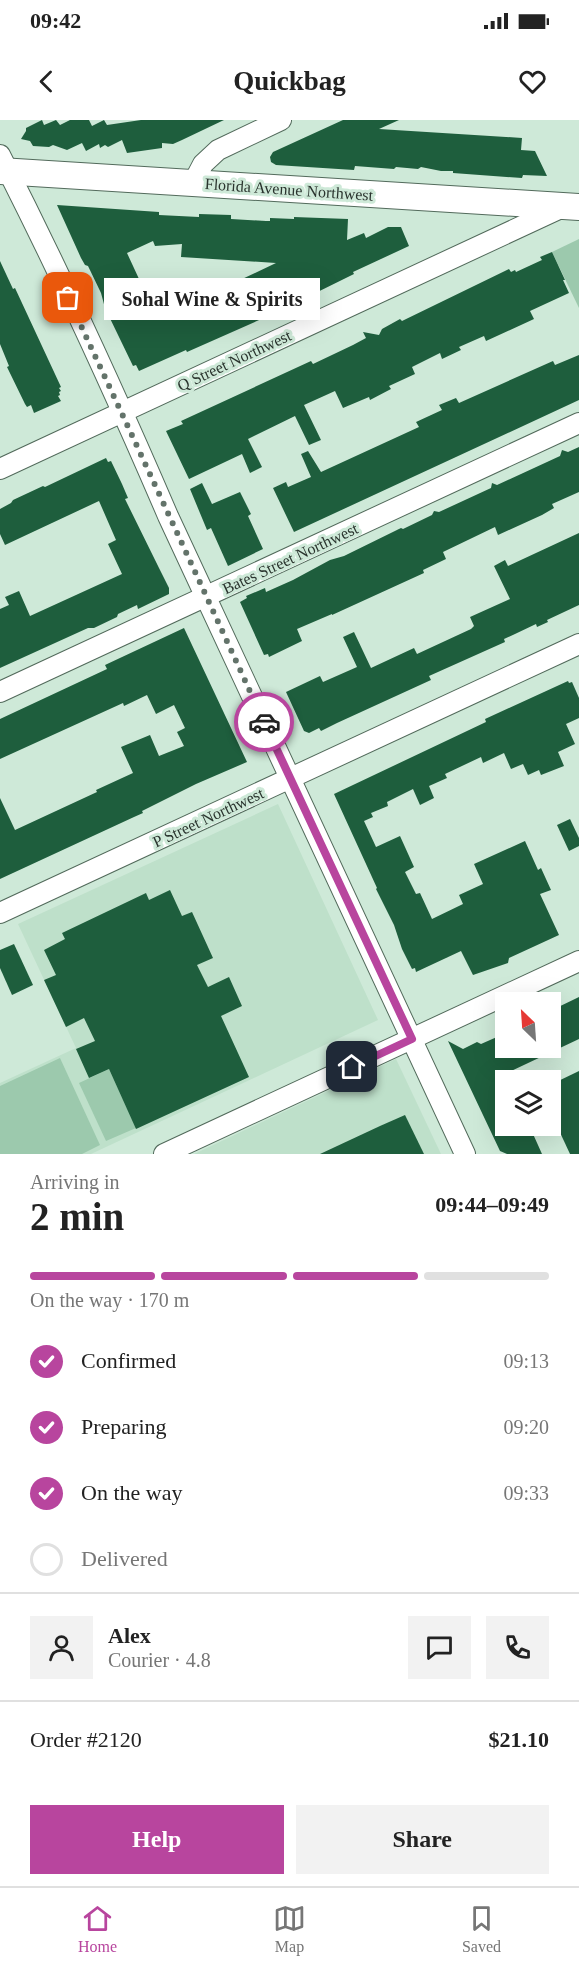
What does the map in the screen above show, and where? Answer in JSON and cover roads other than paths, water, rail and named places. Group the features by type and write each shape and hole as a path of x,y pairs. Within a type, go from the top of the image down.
{"main road":[{"name":"Florida Avenue Northwest","path":"3,166 193,183 575,204"}],"street":[{"path":"193,183 203,164 218,150 281,120"},
{"path":"3,166 122,413 465,1154"},
{"name":"Q Street Northwest","path":"0,469 575,204"},
{"name":"Bates Street Northwest","path":"0,692 579,423"},
{"name":"P Street Northwest","path":"0,913 579,644"},
{"path":"164,1154 579,961"}],"place":[{"name":"Sohal Wine & Spirits","path":"68,298"}]}
